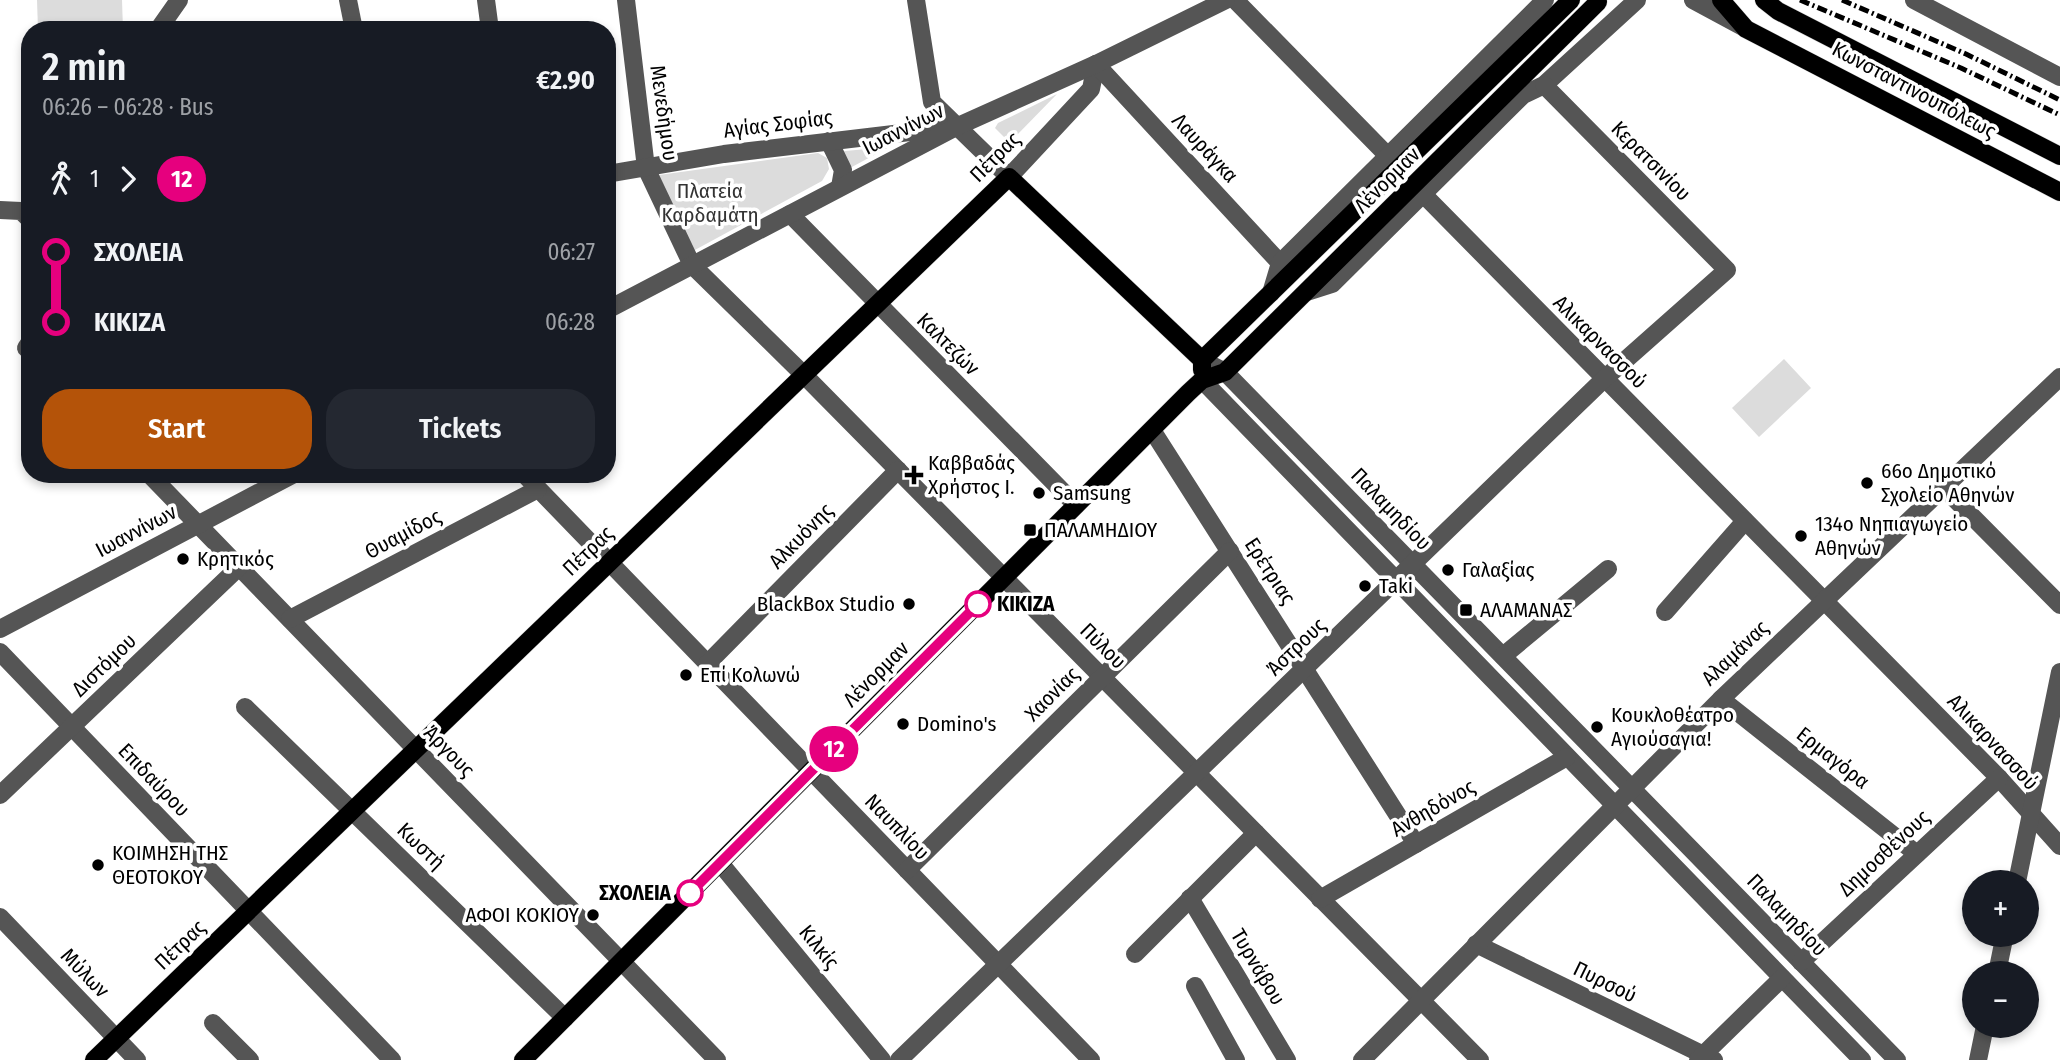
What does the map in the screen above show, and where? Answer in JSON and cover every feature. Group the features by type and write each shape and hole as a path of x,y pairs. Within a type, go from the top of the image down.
{"main road":[{"name":"Λένορμαν","path":"1202,360 1571,0"},
{"name":"Κωνσταντινουπόλεως","path":"1721,0 1746,29 2060,192"},
{"name":"Κωνσταντινουπόλεως","path":"1765,0 1778,11 2060,156"},
{"name":"Λένορμαν","path":"523,1060 1202,380 1225,372 1598,2"},
{"name":"Πέτρας","path":"94,1060 1009,177"},
{"name":"Παλαμηδίου","path":"1009,177 1202,360"},
{"path":"1202,360 1202,380"}],"street":[{"path":"164,21 179,0"},
{"path":"348,0 352,21"},
{"path":"486,0 489,21"},
{"name":"Μενεδήμου","path":"626,0 646,167 692,265"},
{"name":"Παλαμηδίου","path":"916,0 932,102 1009,177"},
{"name":"Ιωαννίνων","path":"616,305 956,127 1096,64 1226,0"},
{"path":"1235,0 1387,155"},
{"path":"1280,263 1545,0"},
{"path":"1307,292 1332,284 1523,95 1544,85 1621,6 1637,0"},
{"name":"Κωνσταντινουπόλεως","path":"1693,0 1746,29"},
{"path":"1914,0 2060,77"},
{"name":"Πέτρας","path":"1009,177 1091,89 1096,64"},
{"name":"Λαυράγκα","path":"1096,64 1280,263"},
{"name":"Κερατσινίου","path":"1544,85 1727,270"},
{"name":"Αγίας Σοφίας","path":"616,172 829,141 956,127"},
{"path":"829,141 843,170 840,187"},
{"name":"Αλικαρνασσού","path":"1423,194 1999,778 2031,817 2060,846"},
{"path":"0,210 21,210"},
{"name":"Καλτεζών","path":"790,214 1076,505"},
{"name":"Λένορμαν","path":"1270,293 1280,263"},
{"name":"Πύλου","path":"692,265 804,375 1480,1060"},
{"name":"Άστρους","path":"899,1060 1604,379 1727,270"},
{"name":"Παλαμηδίου","path":"1202,360 1225,372 1897,1060"},
{"name":"Αλαμάνας","path":"1362,1060 1614,804 1822,600 2060,377"},
{"path":"1202,380 1862,1060"},
{"name":"Ερέτριας","path":"1152,430 1416,844"},
{"name":"Αλκυόνης","path":"708,664 898,470"},
{"name":"Άργους","path":"158,483 717,1060"},
{"name":"Ιωαννίνων","path":"0,629 277,483"},
{"name":"Ναυπλίου","path":"532,483 1091,1060"},
{"path":"1942,486 2060,605"},
{"name":"Θυαμίδος","path":"290,619 538,489"},
{"path":"1665,612 1745,521"},
{"name":"Χαονίας","path":"907,870 1230,551"},
{"name":"Διστόμου","path":"0,795 239,567"},
{"path":"1503,656 1608,569"},
{"name":"Επιδαύρου","path":"0,652 392,1060"},
{"path":"2020,870 2060,672"},
{"name":"Ερμαγόρα","path":"1721,699 1917,854"},
{"name":"Κωστή","path":"245,707 565,1018"},
{"name":"Ανθηδόνος","path":"1321,898 1567,757"},
{"name":"Δημοσθένους","path":"1801,962 1999,778"},
{"path":"1135,954 1256,834"},
{"name":"Κιλκίς","path":"720,863 881,1060"},
{"name":"Τυρνάβου","path":"1190,898 1287,1060"},
{"name":"Μύλων","path":"0,917 137,1060"},
{"name":"Πυρσού","path":"1476,944 1705,1058"},
{"path":"1705,1058 1782,978"},
{"path":"1195,986 1236,1060"},
{"path":"213,1023 250,1060"},
{"path":"1978,1060 1983,1038"}],"green space":[{"path":"37,0 122,0 123,21 38,21"},
{"path":"1057,94 1014,138 1006,139 995,128 998,123"},
{"path":"889,147 850,168 842,152 845,151"},
{"name":"Πλατεία Καρδαμάτη","path":"818,153 827,158 829,169 822,181 693,251 659,175"},
{"path":"1784,359 1811,388 1759,437 1732,408"}],"railway":[{"path":"1800,0 1961,68 2060,115"},
{"path":"1842,0 1966,54 2060,100"}],"bus line":[{"name":"12","path":"690,893 978,604"}],"place":[{"name":"Καββαδάς Χρήστος Ι.","path":"914,475"},
{"name":"66ο Δημοτικό Σχολείο Αθηνών","path":"1867,483"},
{"name":"Samsung","path":"1039,493"},
{"name":"ΠΑΛΑΜΗΔΙΟΥ","path":"1030,530"},
{"name":"134ο Νηπιαγωγείο Αθηνών","path":"1801,536"},
{"name":"Κρητικός","path":"183,559"},
{"name":"Γαλαξίας","path":"1448,570"},
{"name":"Taki","path":"1365,586"},
{"name":"BlackBox Studio","path":"909,604"},
{"name":"ΚΙΚΙΖΑ","path":"978,604"},
{"name":"ΑΛΑΜΑΝΑΣ","path":"1466,610"},
{"name":"Επί Κολωνώ","path":"686,675"},
{"name":"Domino's","path":"903,724"},
{"name":"Κουκλοθέατρο Αγιούσαγια!","path":"1597,727"},
{"name":"ΚΟΙΜΗΣΗ ΤΗΣ ΘΕΟΤΟΚΟΥ","path":"98,865"},
{"name":"ΣΧΟΛΕΙΑ","path":"690,893"},
{"name":"ΑΦΟΙ ΚΟΚΙΟΥ","path":"593,915"}]}
